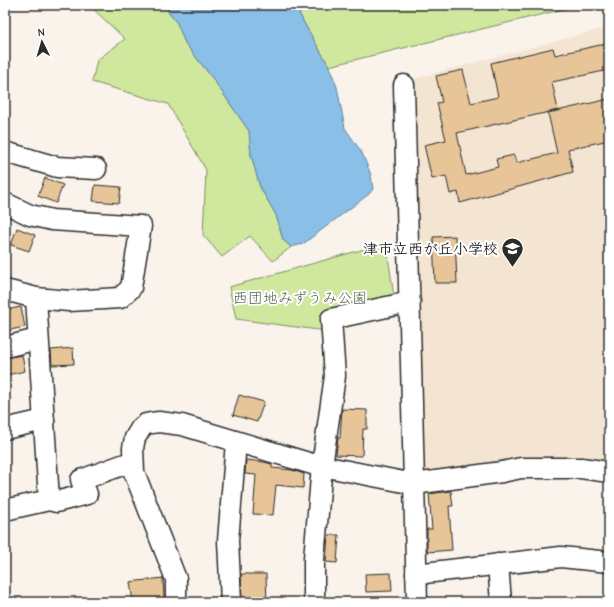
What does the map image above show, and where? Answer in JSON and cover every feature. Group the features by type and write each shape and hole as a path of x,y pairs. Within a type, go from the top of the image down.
{"street":[{"path":"404,85 417,602"},
{"path":"5,152 57,167 96,169"},
{"path":"5,203 30,215 52,220 141,226 132,288 120,298 69,301 36,298 5,290"},
{"path":"36,298 49,500"},
{"path":"314,602 314,559 322,466 335,376 331,319 410,302"},
{"path":"5,347 38,339"},
{"path":"5,429 44,420"},
{"path":"176,602 176,579 134,472 133,448 135,438 141,428 151,422 182,425 322,466 414,484 521,468 581,468 609,472"},
{"path":"231,602 228,541 236,442"},
{"path":"5,510 49,500 56,502 86,494 81,480 125,464 133,464"},
{"path":"416,574 561,557 609,562"},
{"path":"498,564 500,602"}],"shaded area":[{"name":"津市立西が丘小学校","path":"609,27 609,465 428,474 421,469 412,79"}],"green space":[{"path":"89,5 169,5 168,12 177,23 185,43 213,79 249,131 251,155 260,187 276,215 283,240 291,247 273,261 250,236 222,257 203,235 206,170 168,104 92,82 97,60 125,39"},
{"path":"295,5 581,5 329,66"},
{"name":"西団地みずうみ公園","path":"386,243 393,290 396,300 326,331 236,319 229,287"}],"water":[{"path":"169,5 295,5 329,66 337,87 345,128 362,153 371,175 373,189 369,194 303,244 291,247 283,240 276,215 260,187 251,155 249,131 213,79 185,43 177,23 168,12"}],"building":[{"path":"609,43 609,70 552,82 558,110 457,133 466,175 498,167 496,159 514,155 516,163 557,153 548,113 609,99 609,140 568,149 573,172 460,203 458,192 450,194 446,176 432,179 424,145 446,140 437,103 442,102 436,76 463,70 471,103 498,97 491,63 553,48 555,55"},
{"path":"45,178 63,185 56,203 38,196"},
{"path":"95,185 121,187 119,203 93,201"},
{"path":"17,228 35,235 29,251 11,245"},
{"path":"455,236 457,283 435,283 433,237"},
{"path":"21,307 25,327 5,331 5,310"},
{"path":"73,348 74,364 52,365 51,350"},
{"path":"22,355 25,371 7,375 5,358"},
{"path":"239,395 264,402 257,422 233,415"},
{"path":"342,409 367,410 367,429 363,429 362,456 336,455 338,438 340,438"},
{"path":"246,460 264,462 272,464 272,468 292,470 304,474 303,488 276,485 273,515 253,514 256,475 245,474"},
{"path":"451,491 453,506 449,506 452,550 427,552 427,529 432,529 429,494"},
{"path":"328,535 339,535 337,563 326,562"},
{"path":"391,573 392,591 366,592 365,574"},
{"path":"241,574 266,574 267,602 242,602"},
{"path":"163,578 164,598 133,602 130,582"}],"place":[{"name":"津市立西が丘小学校","path":"513,268"}]}
